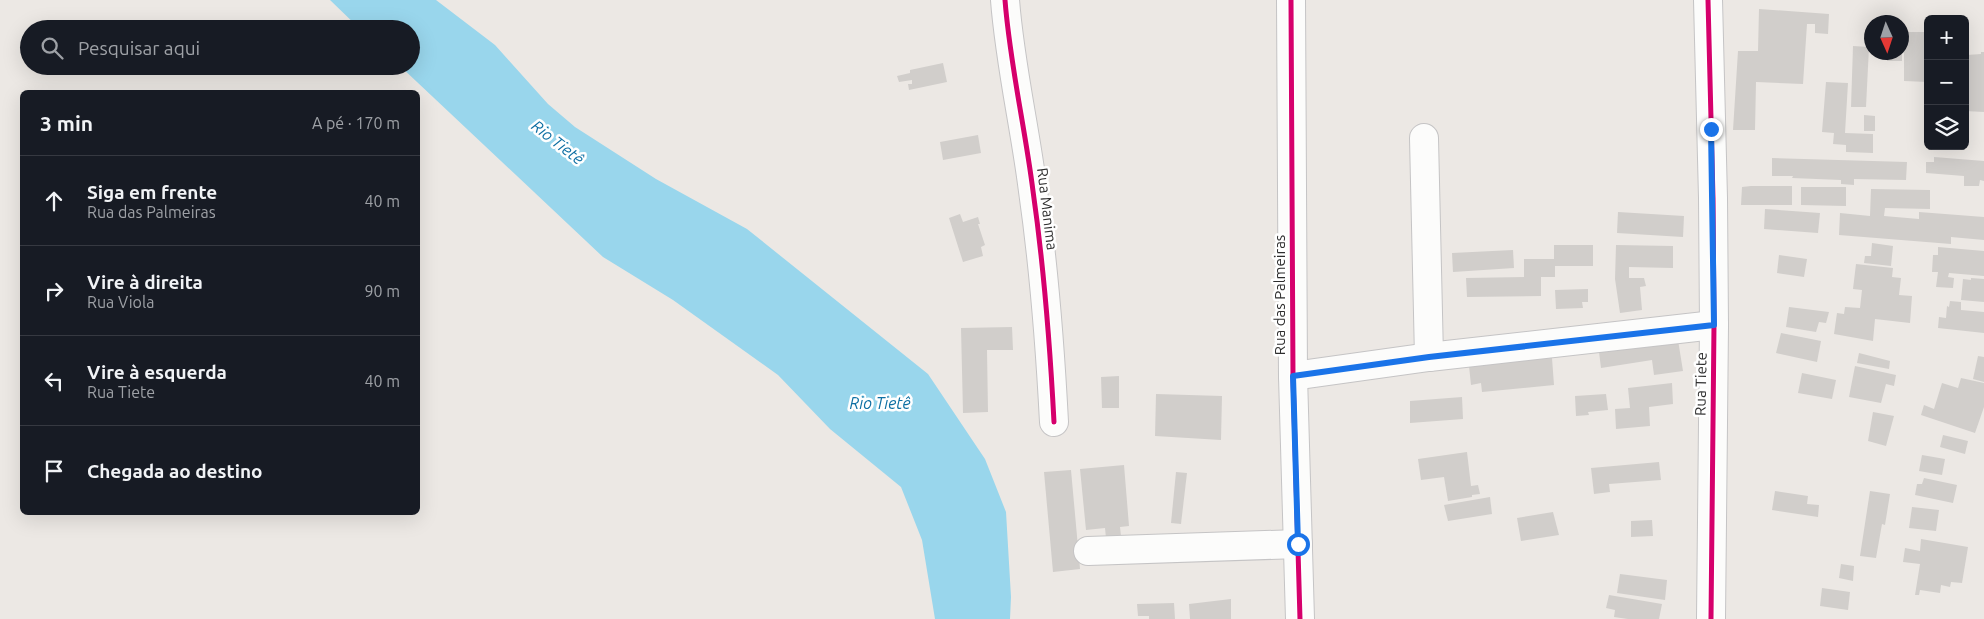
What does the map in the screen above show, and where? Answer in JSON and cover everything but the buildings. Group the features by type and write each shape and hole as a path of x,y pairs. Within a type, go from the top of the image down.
{"street":[{"name":"Rua Manima","path":"1005,0 1011,60 1032,182 1049,324 1054,422"},
{"name":"Rua das Palmeiras","path":"1291,0 1293,376 1300,619"},
{"name":"Rua Tiete","path":"1708,0 1714,198 1711,619"},
{"path":"1424,138 1429,357"},
{"path":"1293,376 1429,357 1714,325"},
{"path":"1088,551 1298,544"}],"water":[{"name":"Rio Tietê","path":"330,0 436,0 495,45 548,104 575,127 656,179 747,229 928,374 985,459 1006,512 1011,597 1010,619 935,619 922,540 901,487 830,429 778,375 673,300 603,257 410,75 420,75 420,20 351,20"}],"cycle path":[{"path":"1005,0 1010,48 1030,167 1040,249 1054,422"},
{"path":"1291,0 1293,376 1300,619"},
{"path":"1708,0 1714,325 1711,619"}],"route":[{"path":"1298,544 1293,376 1429,357 1714,325 1714,198 1711,129"}]}
